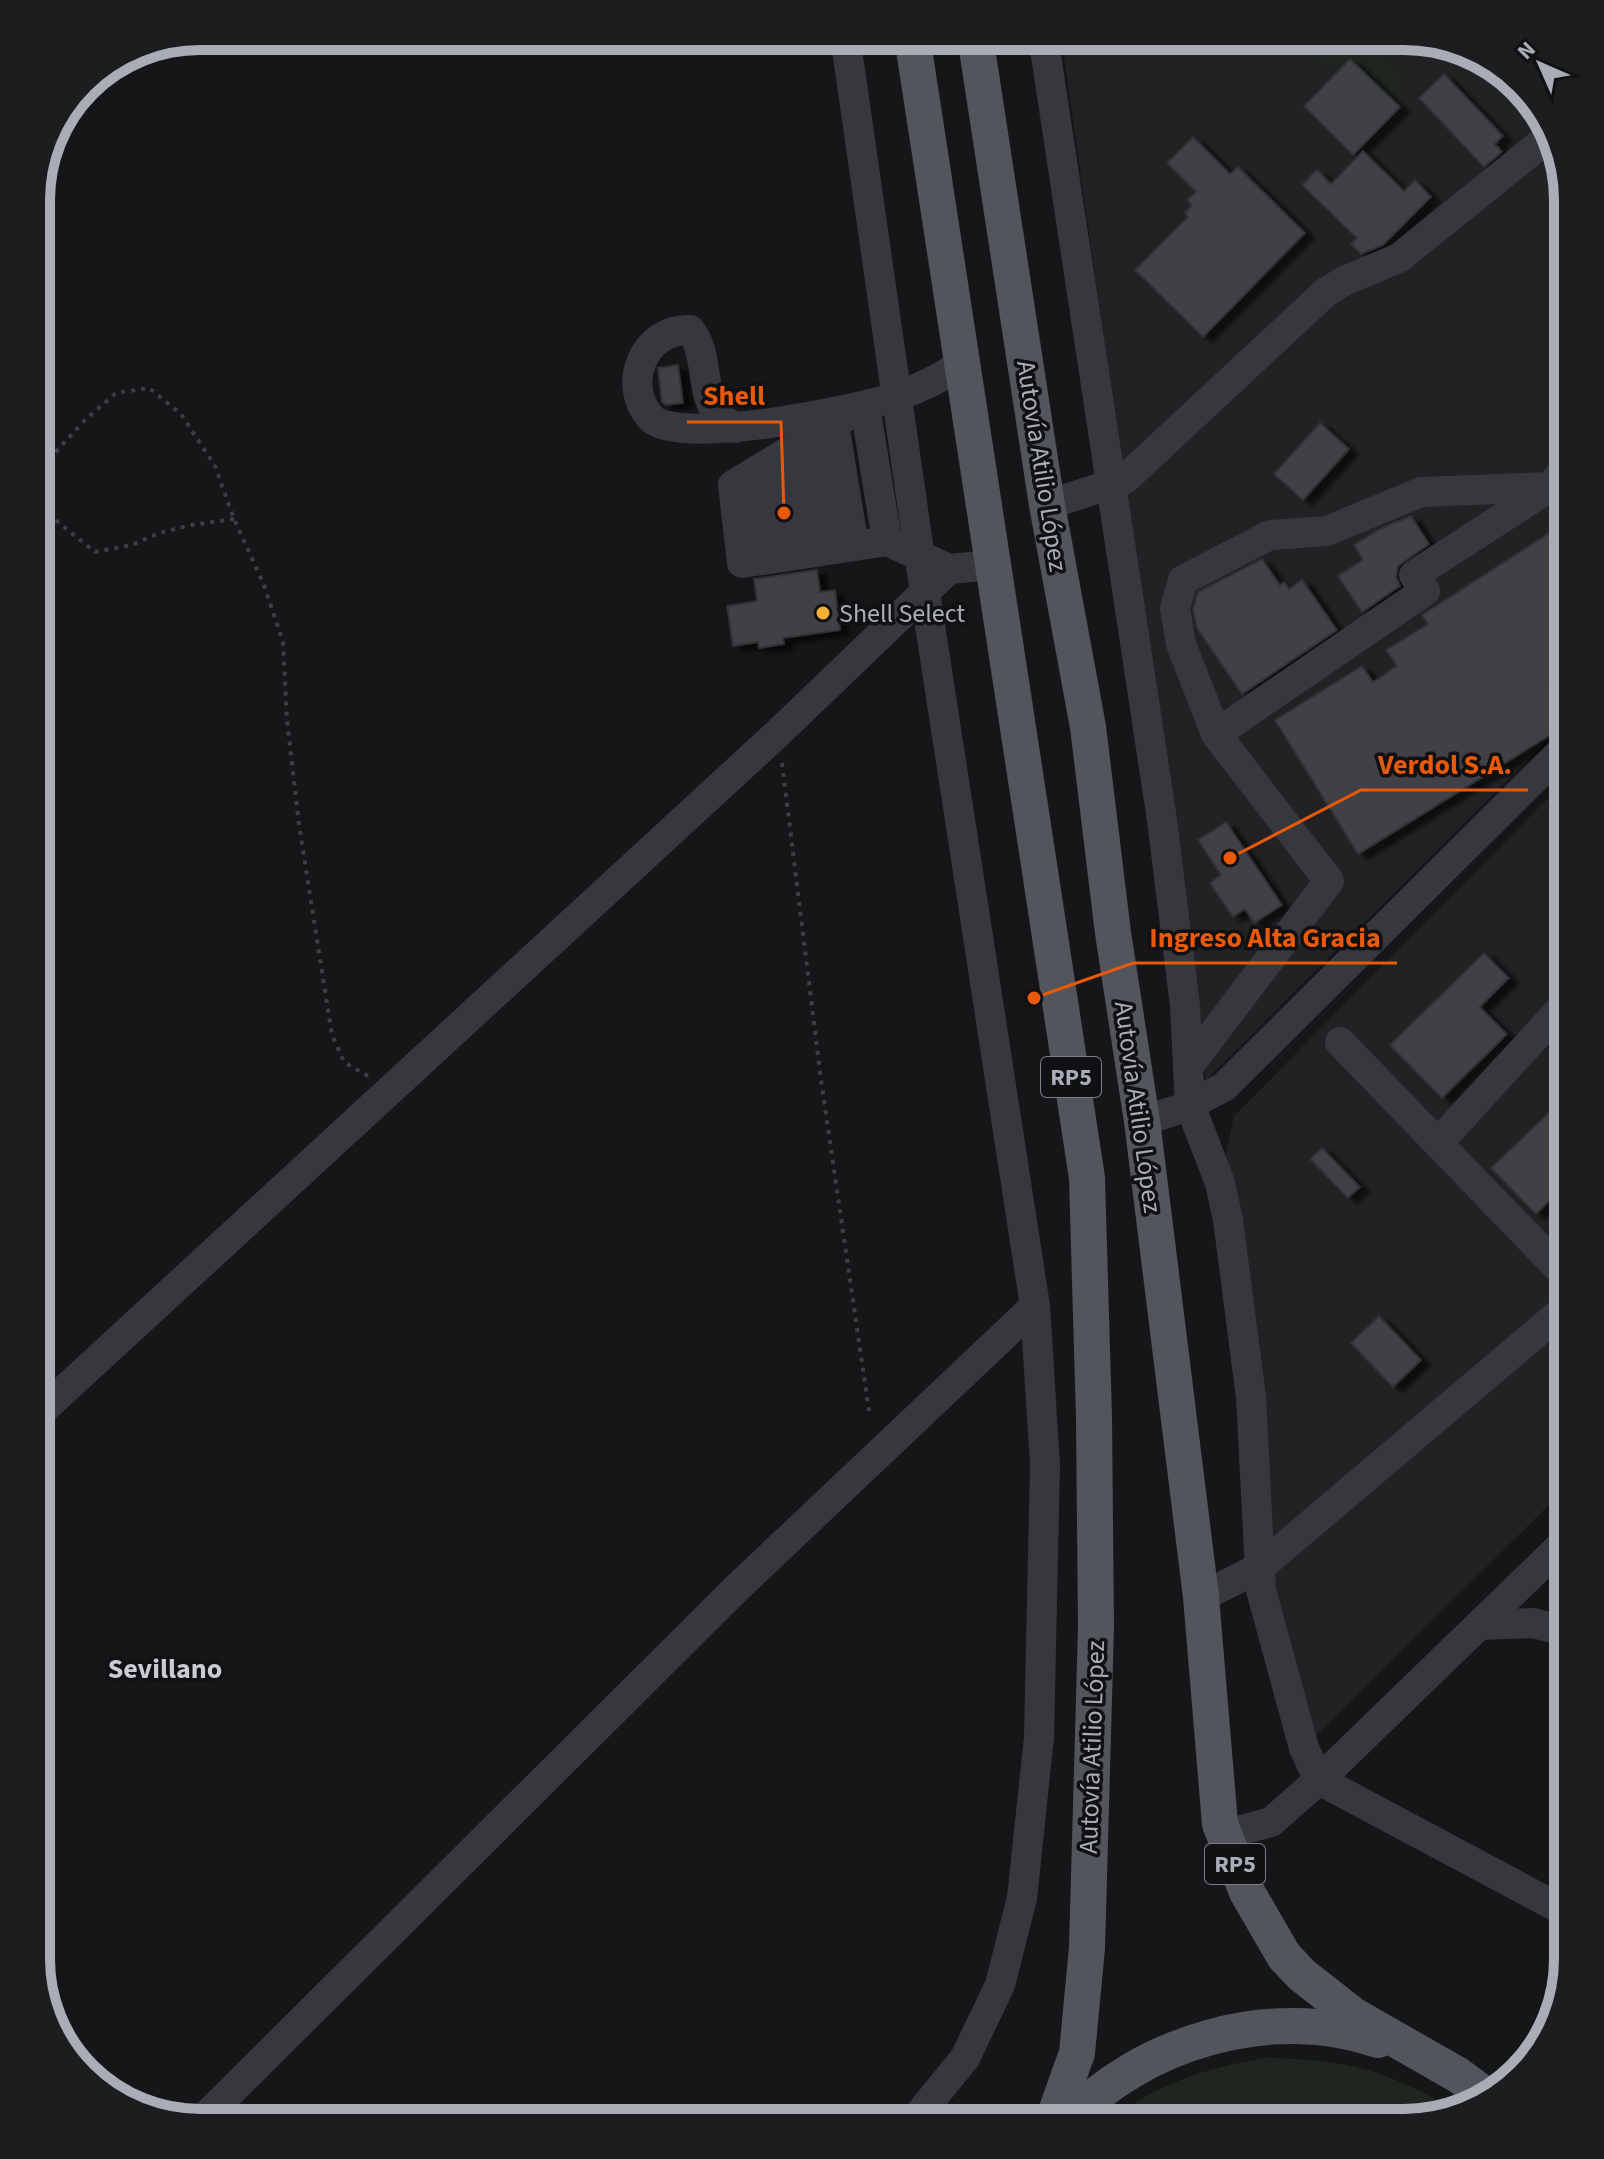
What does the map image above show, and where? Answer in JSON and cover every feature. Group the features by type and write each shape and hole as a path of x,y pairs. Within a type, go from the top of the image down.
{"main road":[{"name":"Autovía Atilio López","path":"914,50 1087,1178 1096,1627 1087,1948 1077,2053 1057,2109"},
{"name":"Autovía Atilio López","path":"977,50 1047,505 1088,727 1113,933 1142,1121 1201,1597 1218,1811 1224,1835 1247,1892 1284,1956 1338,2004 1478,2090"},
{"name":"Autovía Atilio López","path":"1079,2109 1119,2078 1165,2053 1214,2036 1265,2028 1317,2028 1369,2036 1418,2053"},
{"name":"RP5","path":"1458,2075 1492,2080"}],"street":[{"path":"847,50 925,593 1035,1306 1045,1465 1039,1737 1022,1898 1000,1985 965,2058 923,2109"},
{"path":"1045,50 1162,820 1185,1006 1190,1105 1220,1183 1228,1220 1251,1397 1261,1590 1304,1748 1319,1780 1554,1906"},
{"path":"1047,505 1124,480 1326,292 1399,258 1543,142"},
{"path":"735,428 865,406 943,377 962,363"},
{"path":"865,406 733,485 742,563 887,541 949,569 993,565"},
{"path":"865,406 887,541"},
{"path":"813,552 822,432"},
{"path":"784,454 813,552"},
{"path":"1188,1067 1329,881 1216,734 1181,644 1175,608 1183,580 1270,535 1327,531 1421,492 1554,477"},
{"path":"1216,734 1425,591 1414,575 1554,479"},
{"path":"50,1403 778,733 949,569"},
{"path":"1142,1121 1190,1105 1224,1087 1554,759"},
{"path":"1438,1143 1554,1016"},
{"path":"1340,1042 1438,1143 1554,1251"},
{"path":"213,2109 739,1586 1035,1306"},
{"path":"1201,1597 1259,1568 1554,1318"},
{"path":"1224,1835 1271,1822 1319,1780 1554,1553"},
{"path":"1480,1625 1533,1623 1554,1628"}],"path":[{"path":"50,460 85,420 116,393 149,388 181,414 215,466 234,519 264,585 283,642 287,720 299,825 332,1035 344,1062 372,1079"},
{"path":"50,515 95,552 132,545 159,533 191,525 234,519"},
{"path":"778,733 821,1080 869,1411"}],"shaded area":[{"path":"1063,50 1413,50 1461,61 1495,81 1500,85 1500,104 1519,104 1529,117 1543,143 1553,181 1554,734 1206,1080 1128,594 1139,583"},
{"path":"1317,50 1378,50 1384,64 1402,76 1399,91 1383,100 1362,90 1320,59"},
{"path":"1554,792 1554,1500 1304,1748 1261,1590 1220,1183 1234,1116"},
{"path":"1266,2058 1340,2064 1406,2084 1443,2104 1404,2109 1126,2109 1163,2087 1222,2067"}],"building":[{"path":"1350,59 1400,107 1353,155 1304,106"},
{"path":"1444,74 1503,136 1495,144 1502,152 1484,167 1419,98"},
{"path":"1193,137 1230,174 1238,167 1305,233 1203,337 1135,270 1188,217 1185,213 1192,205 1187,200 1196,192 1167,163"},
{"path":"1363,151 1404,191 1415,180 1431,197 1383,245 1361,254 1351,244 1357,238 1302,185 1317,170 1331,184"},
{"path":"678,365 683,403 666,405 662,402 658,368"},
{"path":"1320,423 1349,449 1303,500 1274,474"},
{"path":"1411,516 1429,544 1398,566 1396,577 1400,586 1362,612 1338,576 1363,560 1354,545 1380,529"},
{"path":"1554,530 1554,686 1550,688 1554,694 1554,733 1358,854 1275,720 1362,666 1373,682 1397,666 1386,650 1428,624 1422,615"},
{"path":"1262,559 1280,585 1284,582 1289,589 1302,580 1337,630 1242,694 1197,628 1193,609 1198,592"},
{"path":"817,570 820,592 835,590 840,630 783,638 784,644 759,648 758,642 733,646 727,606 757,601 754,579"},
{"path":"1226,822 1282,905 1254,923 1245,909 1233,917 1210,883 1221,875 1198,840"},
{"path":"1484,953 1509,978 1480,1007 1507,1034 1442,1098 1390,1045"},
{"path":"1554,1108 1554,1197 1536,1214 1491,1168"},
{"path":"1322,1148 1360,1187 1348,1198 1310,1159"},
{"path":"1379,1316 1421,1360 1393,1387 1351,1343"}],"place":[{"name":"Shell","path":"784,513"},
{"name":"Shell Select","path":"823,613"},
{"name":"Verdol S.A.","path":"1230,858"},
{"name":"Ingreso Alta Gracia","path":"1034,998"}],"district":[{"name":"Sevillano","path":"165,1669"}]}
